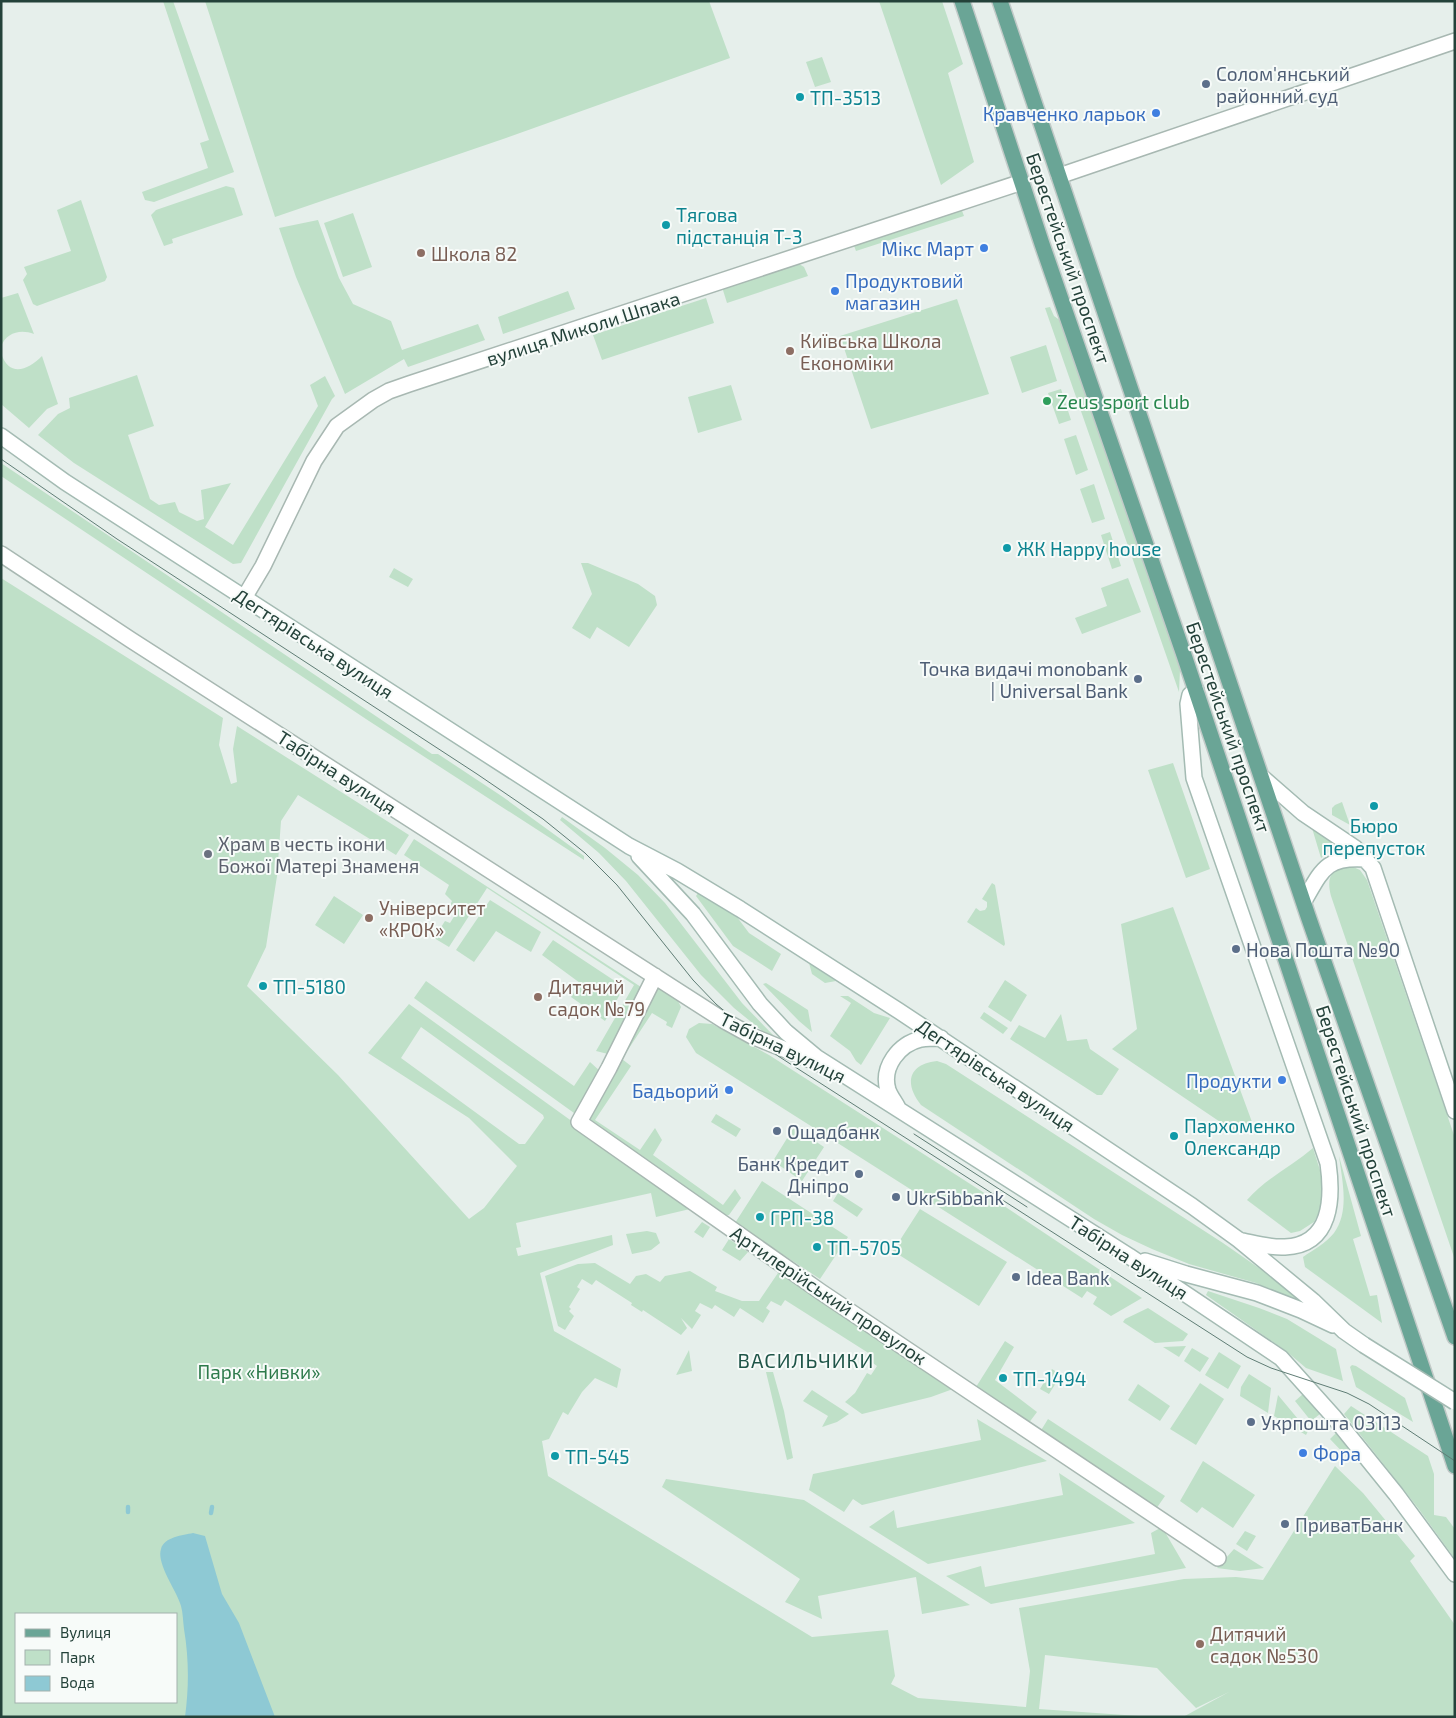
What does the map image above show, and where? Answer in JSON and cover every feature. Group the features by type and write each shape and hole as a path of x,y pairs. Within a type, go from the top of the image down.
{"main road":[{"name":"Берестейський проспект","path":"962,1 1196,690 1455,1466"},
{"name":"Берестейський проспект","path":"1000,1 1304,901 1455,1337"},
{"path":"1059,176 1455,41"},
{"name":"вулиця Миколи Шпака","path":"244,598 314,461 337,426 373,400 409,384 1022,182"},
{"name":"Дегтярівська вулиця","path":"1,436 64,482 629,846 677,871 740,909 942,1038 1192,1206 1239,1240 1313,1302 1344,1331 1455,1402"},
{"name":"Табірна вулиця","path":"1,554 131,640 723,1020 752,1036 838,1072 1129,1256 1281,1358 1333,1416 1436,1546 1455,1574"},
{"path":"1196,690 1190,695 1188,704 1194,778 1328,1163 1331,1183 1330,1204 1326,1221 1316,1235 1304,1244 1285,1247 1268,1246 1239,1240"},
{"path":"1263,778 1303,814 1355,848 1373,868 1455,1111"},
{"name":"Дегтярівська вулиця","path":"629,846 693,914 760,1004 786,1032 816,1057 838,1072"},
{"path":"1304,901 1321,872 1330,864 1339,860 1366,859"},
{"name":"Артилерійський провулок","path":"655,976 609,1068 579,1122 821,1292 1218,1558"},
{"path":"898,1109 888,1091 886,1077 890,1062 899,1050 910,1043 922,1039 942,1038"},
{"name":"Дегтярівська вулиця","path":"1129,1256 1257,1293 1300,1310 1344,1331"}],"green space":[{"path":"163,1 173,1 234,172 154,202 145,200 142,192 208,168 200,143 209,140"},
{"path":"205,1 709,1 730,58 506,138 275,217"},
{"path":"879,1 942,1 963,64 948,73 974,162 941,185"},
{"path":"822,57 831,82 815,87 806,62"},
{"path":"226,186 234,188 243,215 172,239 173,243 164,246 151,215 156,210"},
{"path":"81,200 107,277 105,281 37,306 33,304 23,280 27,274 24,267 71,251 57,210"},
{"path":"961,208 964,216 856,251 853,243"},
{"path":"353,213 372,267 343,277 324,223"},
{"path":"318,220 339,278 353,304 391,321 402,350 478,324 485,340 408,367 404,359 345,394 296,277 279,228"},
{"path":"796,262 804,267 808,276 727,303 722,287"},
{"path":"568,291 575,309 503,334 498,317"},
{"path":"18,293 34,334 14,333 6,338 1,347 1,298"},
{"path":"706,298 714,323 602,360 593,335"},
{"path":"957,299 989,394 871,429 840,336"},
{"path":"1050,307 1054,316 1061,321 1135,532 1180,670 1179,692 1045,308"},
{"path":"1046,345 1057,381 1022,393 1010,357"},
{"path":"1,353 4,361 14,369 25,368 42,356 58,404 47,409 29,428 1,404"},
{"path":"137,375 154,426 128,435 150,499 159,505 175,502 179,512 197,521 204,519 201,490 231,483 205,527 233,545 318,406 310,385 325,376 335,396 241,563 233,564 74,463 38,435 58,414 70,408 69,398"},
{"path":"731,385 742,420 698,433 688,397"},
{"path":"1061,389 1071,420 1059,424 1048,393"},
{"path":"1076,435 1088,470 1076,475 1064,439"},
{"path":"1,463 432,754 438,754 503,797 584,856 584,860 369,721 1,476"},
{"path":"1094,484 1105,519 1092,523 1080,489"},
{"path":"1110,532 1121,566 1112,569 1101,535"},
{"path":"581,563 588,563 638,584 655,596 657,605 629,647 597,627 590,639 572,628 592,594"},
{"path":"394,568 413,579 408,587 389,577"},
{"name":"Парк «Нивки»","path":"1,578 223,718 219,745 231,784 237,782 233,749 237,726 409,835 396,855 298,795 281,821 277,876 266,947 247,986 338,1075 469,1219 484,1208 517,1166 469,1118 368,1053 409,1004 690,1209 656,1217 651,1193 516,1223 521,1247 516,1248 518,1256 612,1235 613,1245 540,1273 554,1331 621,1369 617,1388 595,1378 582,1392 568,1415 563,1412 549,1439 542,1441 548,1476 812,1637 888,1630 895,1676 891,1684 918,1698 1026,1707 1030,1671 1019,1608 1184,1579 1236,1577 1263,1580 1335,1466 1363,1493 1415,1556 1410,1561 1455,1625 1455,1717 1183,1717 1229,1692 1196,1708 1157,1668 1045,1655 1039,1709 1153,1717 1,1717","holes":["421,1027 543,1115 544,1118 525,1144 519,1144 401,1058"]},
{"path":"1128,578 1141,612 1082,634 1075,618 1107,606 1101,588"},
{"path":"1173,763 1210,869 1186,878 1148,770"},
{"path":"1342,802 1350,825 1332,815 1332,808"},
{"path":"562,817 638,875 665,903 742,1003 774,1036 771,1038 734,1008 701,975 626,881 599,853 560,820"},
{"path":"1312,828 1341,846 1333,849 1321,858"},
{"path":"414,839 641,987 612,1055 596,1051 634,985 487,888 449,947 434,938 445,921 450,923 455,915 448,909 452,901 445,894 449,885 404,855"},
{"path":"1351,866 1360,870 1367,880 1455,1138 1455,1260 1331,896 1329,883 1332,875 1339,869"},
{"path":"992,883 995,885 1004,946 967,922 976,908 980,911 985,910 987,907 987,902 982,899"},
{"path":"698,893 737,917 749,933 781,954 772,971 733,946 696,896"},
{"path":"334,896 363,915 344,944 315,925"},
{"path":"490,900 541,932 531,952 496,931 474,962 456,950"},
{"path":"1173,907 1252,1122 1238,1134 1112,1049 1137,1029 1121,924"},
{"path":"553,940 624,987 605,1021 571,997 580,983 542,955"},
{"path":"809,963 836,981 825,983 812,974"},
{"path":"1005,980 1027,995 1011,1022 988,1007"},
{"path":"426,981 574,1086 590,1062 601,1072 582,1110 574,1113 414,998"},
{"path":"766,983 808,1010 812,1032 763,984"},
{"path":"662,988 677,999 681,1007 672,1028 666,1025 667,1022 652,1013 622,1059 631,1066 595,1120 640,1150 655,1128 662,1140 653,1155 723,1205 735,1189 741,1198 729,1215 724,1216 586,1122 654,989"},
{"path":"840,996 848,996 874,1013 890,1018 861,1065 850,1051 830,1036 851,1003"},
{"path":"984,1012 1008,1028 1003,1034 980,1018"},
{"path":"1061,1014 1067,1041 1087,1039 1090,1049 1119,1069 1102,1095 1097,1095 1010,1039 1019,1025 1045,1038"},
{"path":"699,1023 712,1024 769,1055 989,1196 1142,1298 1111,1316 1093,1304 1097,1297 1087,1291 1082,1298 696,1053 686,1037 689,1029"},
{"path":"937,1061 946,1064 1223,1243 1312,1305 1309,1309 1282,1294 1256,1283 1189,1264 1122,1235 1094,1219 921,1105 912,1090 912,1076 920,1066"},
{"path":"716,1114 741,1129 736,1137 711,1122"},
{"path":"794,1127 824,1147 802,1181 773,1161"},
{"path":"1313,1148 1325,1186 1322,1207 1314,1222 1300,1231 1291,1233 1247,1200 1270,1179"},
{"path":"1339,1156 1361,1236 1353,1239 1370,1296 1377,1295 1382,1323 1305,1267 1303,1257 1331,1237 1342,1215 1344,1195"},
{"path":"762,1181 848,1237 820,1279 735,1223"},
{"path":"838,1193 863,1209 857,1217 833,1201"},
{"path":"920,1209 1007,1262 979,1306 893,1251"},
{"path":"702,1222 710,1227 703,1238 694,1232"},
{"path":"647,1231 656,1233 660,1243 651,1250 632,1254 626,1234"},
{"path":"729,1239 748,1252 740,1261 722,1250"},
{"path":"595,1263 630,1284 636,1276 646,1274 660,1282 665,1276 690,1271 717,1287 715,1291 742,1301 759,1301 780,1270 953,1389 931,1397 862,1414 845,1402 855,1393 867,1373 871,1375 877,1366 867,1359 870,1354 785,1300 781,1306 771,1301 766,1308 770,1311 763,1323 740,1308 734,1317 715,1305 712,1309 700,1303 695,1311 701,1315 692,1329 681,1318 687,1328 681,1335 643,1310 642,1312 631,1305 632,1303 596,1280 592,1285 582,1279 577,1287 580,1289 569,1307 571,1309 569,1311 574,1316 565,1330 558,1326 545,1276 578,1264"},
{"path":"1208,1291 1287,1319 1336,1349 1343,1381 1306,1368 1286,1351 1206,1295"},
{"path":"1148,1308 1188,1334 1183,1341 1155,1343 1123,1322 1125,1319"},
{"path":"1005,1341 1014,1347 995,1380 1037,1412 1028,1424 976,1387"},
{"path":"1186,1346 1179,1357 1163,1347"},
{"path":"1192,1348 1209,1358 1200,1372 1184,1361"},
{"path":"689,1350 692,1371 676,1375"},
{"path":"1219,1352 1241,1366 1228,1389 1205,1375"},
{"path":"1352,1365 1405,1398 1413,1422 1356,1387 1350,1367"},
{"path":"1052,1369 1061,1375 1049,1394 1040,1389"},
{"path":"766,1372 773,1372 784,1411 793,1458 787,1460"},
{"path":"1249,1374 1271,1388 1268,1413 1240,1396 1241,1387"},
{"path":"1200,1383 1224,1399 1196,1445 1170,1429"},
{"path":"1138,1384 1170,1406 1160,1421 1128,1400"},
{"path":"812,1390 849,1414 837,1422 822,1427 828,1416 803,1401"},
{"path":"1303,1394 1320,1414 1311,1421 1295,1401"},
{"path":"1278,1395 1308,1431 1306,1435 1274,1416"},
{"path":"1351,1406 1428,1456 1434,1474 1434,1515 1446,1517 1455,1529 1455,1559 1418,1508 1344,1414"},
{"path":"977,1419 1047,1461 862,1505 853,1499 844,1512 809,1490 813,1474 981,1440"},
{"path":"1048,1419 1165,1496 1156,1509 1040,1432"},
{"path":"1336,1433 1352,1454 1348,1458 1330,1439"},
{"path":"1203,1461 1255,1495 1233,1528 1202,1507 1197,1513 1180,1501"},
{"path":"1059,1473 1135,1523 928,1564 869,1527 894,1510 897,1528 1063,1495"},
{"path":"666,1479 804,1500 970,1605 922,1614 916,1577 818,1596 822,1619 785,1602 800,1579 662,1487"},
{"path":"1162,1527 1186,1568 991,1604 946,1576 981,1566 985,1587 1155,1554 1151,1533"},
{"path":"1245,1531 1256,1536 1247,1551 1236,1544"},
{"path":"1234,1549 1264,1568 1240,1571 1217,1568"}],"water":[{"path":"193,1533 205,1536 222,1594 239,1623 275,1717 185,1717 188,1673 182,1612 179,1600 164,1570 160,1555 163,1545 170,1539"}],"waterway":[{"path":"128,1507 128,1512"},
{"path":"211,1513 212,1507"}],"tram line":[{"path":"1,459 117,539 543,819 585,853 617,885 693,980 716,1004 778,1056 1247,1357 1271,1368 1347,1393 1369,1404 1455,1461"},
{"path":"914,1134 1027,1207"}],"place":[{"name":"Солом'янський районний суд","path":"1206,84"},
{"name":"ТП-3513","path":"800,97"},
{"name":"Кравченко ларьок","path":"1156,113"},
{"name":"Тягова підстанція Т-3","path":"666,225"},
{"name":"Мікс Март","path":"984,248"},
{"name":"Школа 82","path":"421,253"},
{"name":"Продуктовий магазин","path":"835,291"},
{"name":"Київська Школа Економіки","path":"790,351"},
{"name":"Zeus sport club","path":"1047,401"},
{"name":"ЖК Happy house","path":"1007,548"},
{"name":"Точка видачі monobank | Universal Bank","path":"1138,679"},
{"name":"Бюро перепусток","path":"1374,806"},
{"name":"Храм в честь ікони Божої Матері Знаменя","path":"208,854"},
{"name":"Університет «КРОК»","path":"369,918"},
{"name":"Нова Пошта №90","path":"1236,949"},
{"name":"ТП-5180","path":"263,986"},
{"name":"Дитячий садок №79","path":"538,997"},
{"name":"Продукти","path":"1282,1080"},
{"name":"Бадьорий","path":"729,1090"},
{"name":"Ощадбанк","path":"777,1131"},
{"name":"Пархоменко Олександр","path":"1174,1136"},
{"name":"Банк Кредит Дніпро","path":"859,1174"},
{"name":"UkrSibbank","path":"896,1197"},
{"name":"ГРП-38","path":"760,1217"},
{"name":"ТП-5705","path":"817,1247"},
{"name":"Idea Bank","path":"1016,1277"},
{"name":"ТП-1494","path":"1003,1378"},
{"name":"Укрпошта 03113","path":"1251,1422"},
{"name":"Фора","path":"1303,1453"},
{"name":"ТП-545","path":"555,1456"},
{"name":"ПриватБанк","path":"1285,1524"},
{"name":"Дитячий садок №530","path":"1200,1644"}],"district":[{"name":"ВАСИЛЬЧИКИ","path":"806,1360"}]}
